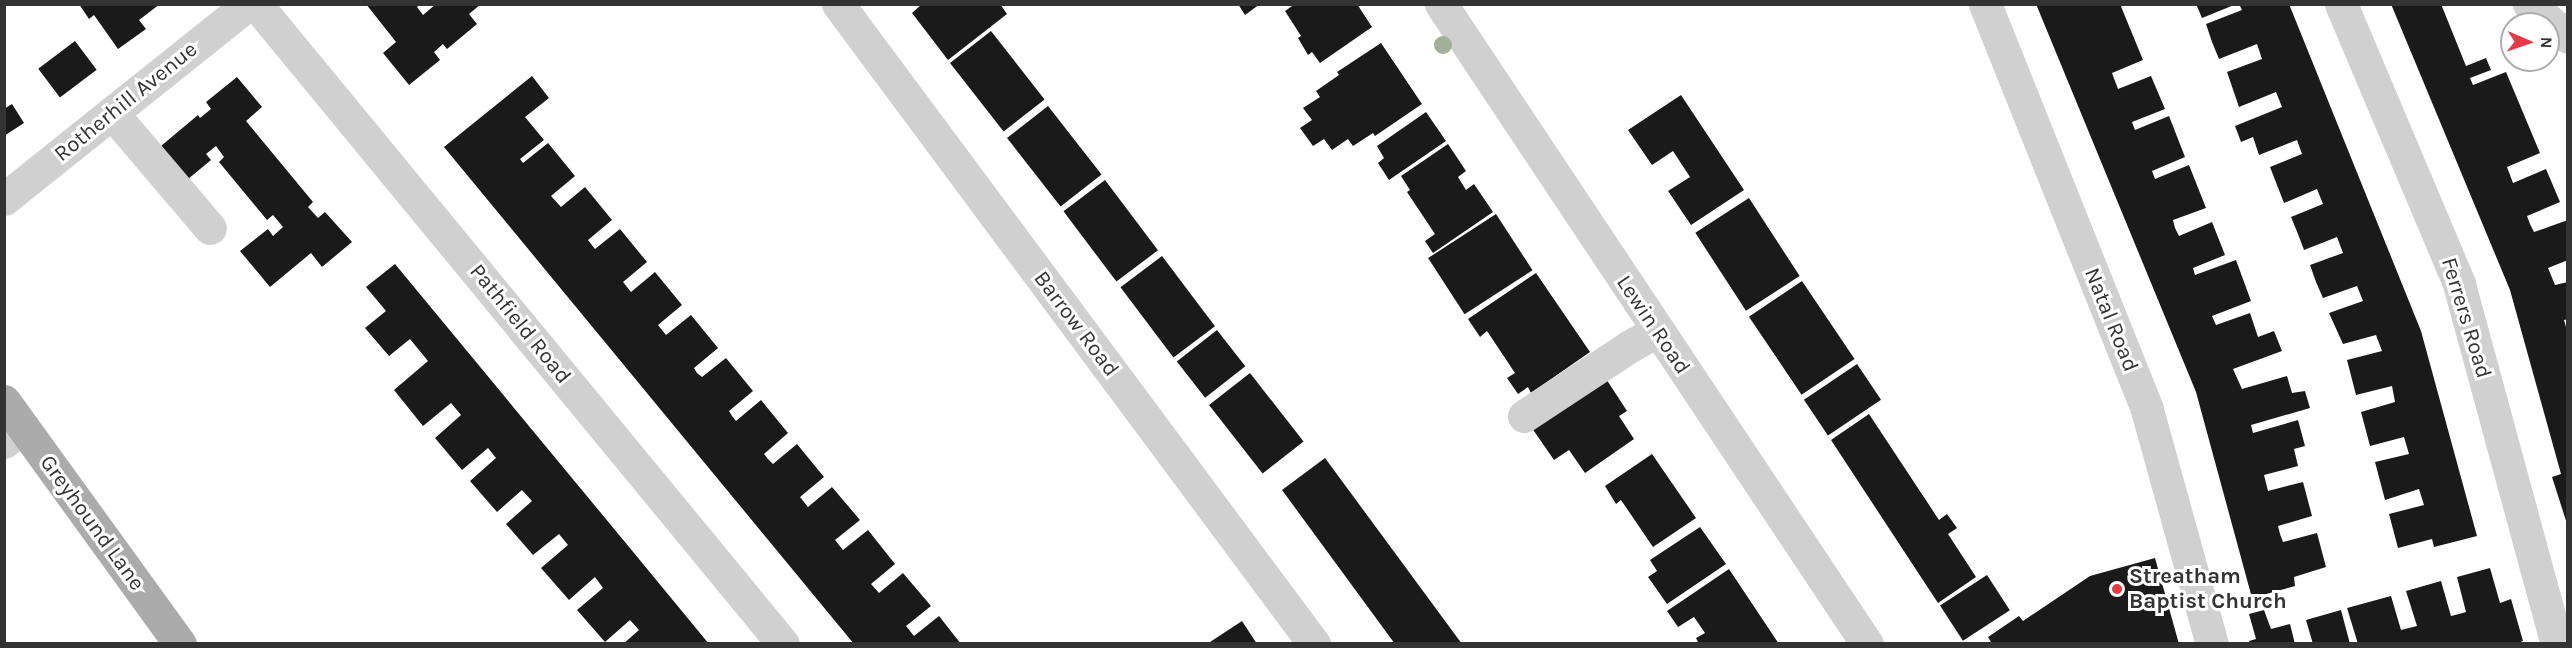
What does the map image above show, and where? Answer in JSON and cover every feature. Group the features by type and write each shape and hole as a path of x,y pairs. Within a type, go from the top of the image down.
{"main road":[{"name":"Greyhound Lane","path":"4,401 14,435 180,644"}],"street":[{"name":"Rotherhill Avenue","path":"4,199 248,4"},
{"name":"Pathfield Road","path":"256,4 783,644"},
{"name":"Barrow Road","path":"837,4 1314,644"},
{"name":"Lewin Road","path":"1441,4 1867,644"},
{"name":"Natal Road","path":"1984,4 2148,410 2212,644"},
{"name":"Ferrers Road","path":"2341,4 2459,284 2557,644"},
{"path":"2529,4 2568,37"},
{"path":"112,113 210,228"},
{"path":"1524,416 1630,346 1657,331"}],"building":[{"path":"79,4 160,4 139,20 146,29 118,49 94,15 89,19"},
{"path":"366,4 420,4 417,7 423,15 436,4 481,4 469,14 477,24 447,49 443,44 434,52 440,60 409,85 383,53 396,42"},
{"path":"922,4 1000,4 1007,14 948,60 912,13"},
{"path":"1238,4 1260,4 1245,15"},
{"path":"1295,4 1357,4 1372,27 1320,63 1312,52 1308,55 1298,38 1301,36 1285,11"},
{"path":"2036,4 2120,4 2143,60 2112,73 2118,89 2151,76 2165,109 2132,122 2135,130 2169,116 2185,157 2152,171 2155,179 2189,165 2206,208 2173,220 2175,228 2179,236 2212,222 2225,255 2193,268 2195,275 2236,260 2251,301 2212,316 2216,325 2250,313 2258,337 2274,331 2282,351 2233,369 2242,389 2287,376 2292,393 2305,391 2310,408 2251,425 2253,433 2298,420 2305,446 2294,449 2298,466 2264,475 2268,491 2303,482 2312,516 2278,526 2280,534 2283,542 2317,533 2326,567 2294,577 2295,586 2252,598 2196,392"},
{"path":"2196,4 2234,4 2234,5 2202,18"},
{"path":"2239,4 2289,4 2421,331 2477,536 2434,547 2432,539 2398,548 2389,514 2424,505 2419,489 2385,500 2375,462 2409,454 2404,437 2370,446 2361,412 2395,402 2392,386 2356,395 2347,360 2382,351 2376,335 2343,344 2329,313 2363,301 2357,286 2323,298 2316,282 2310,265 2343,253 2337,237 2304,250 2291,217 2323,204 2317,189 2284,203 2270,167 2302,154 2297,140 2259,155 2253,137 2241,142 2235,126 2282,107 2276,92 2239,107 2227,72 2262,59 2257,44 2219,59 2206,24 2242,10"},
{"path":"2391,4 2441,4 2466,66 2486,58 2491,70 2470,78 2473,85 2506,72 2540,153 2507,167 2513,183 2546,169 2560,202 2527,216 2530,224 2534,232 2568,220 2568,260 2548,268 2555,285 2568,282 2568,319 2564,320 2568,334 2568,527 2552,477 2561,474 2510,290"},
{"path":"991,31 1045,100 1004,132 950,63"},
{"path":"75,41 97,70 60,97 38,69"},
{"path":"1381,43 1422,104 1375,136 1373,133 1353,146 1348,139 1332,150 1324,139 1313,146 1300,128 1312,120 1303,108 1320,97 1316,91 1339,75 1337,72"},
{"path":"532,76 549,98 525,117 544,140 520,159 523,163 548,143 575,176 551,196 561,207 585,187 612,220 588,240 595,249 620,229 647,262 623,282 631,292 655,272 682,305 658,325 666,335 691,315 718,348 694,368 697,373 702,377 726,358 753,391 729,411 736,421 761,400 788,433 764,454 768,459 773,464 797,444 824,477 800,497 808,507 832,487 860,520 835,540 843,550 868,530 895,564 871,584 879,593 903,573 931,606 906,626 914,636 939,616 961,644 854,644 444,147"},
{"path":"237,77 262,107 246,121 313,202 308,207 318,218 325,212 352,242 322,267 311,253 270,287 240,251 268,229 273,236 283,227 273,215 267,220 219,162 224,157 216,146 206,154 211,160 182,184 155,151 198,115 200,118 211,109 206,102"},
{"path":"1681,95 1744,190 1691,225 1668,191 1690,177 1673,151 1652,165 1628,130"},
{"path":"12,104 24,123 4,136 4,109"},
{"path":"1048,106 1102,175 1061,207 1007,138"},
{"path":"1426,112 1446,141 1389,180 1378,163 1384,158 1377,146"},
{"path":"1448,144 1466,171 1458,177 1466,190 1474,184 1493,212 1433,253 1425,241 1435,234 1407,192 1410,190 1401,176"},
{"path":"1105,180 1158,250 1116,282 1063,211"},
{"path":"1749,198 1800,276 1746,311 1695,233"},
{"path":"1496,214 1532,270 1465,314 1428,258"},
{"path":"1162,256 1215,326 1173,358 1120,287"},
{"path":"395,264 709,644 623,644 639,630 630,620 605,642 577,610 603,588 595,577 569,600 541,568 568,545 559,534 533,555 506,524 532,501 522,490 497,512 470,481 496,458 488,448 462,470 435,438 461,415 451,403 423,426 394,390 428,361 410,339 389,356 365,328 386,311 366,287"},
{"path":"1536,273 1590,352 1531,393 1528,387 1518,394 1507,378 1515,373 1487,331 1480,337 1468,319"},
{"path":"1802,281 1855,359 1802,395 1749,317"},
{"path":"1217,330 1245,366 1205,398 1177,361"},
{"path":"1857,364 1881,400 1828,435 1804,400"},
{"path":"1599,368 1627,411 1619,416 1634,439 1585,473 1569,450 1554,460 1525,418"},
{"path":"1250,373 1304,442 1263,474 1209,405"},
{"path":"1869,414 1939,520 1947,514 1957,528 1948,534 1976,577 1938,603 1831,440"},
{"path":"1652,454 1696,518 1653,547 1621,500 1616,504 1605,486"},
{"path":"1325,458 1462,644 1395,644 1282,490"},
{"path":"1700,527 1726,564 1667,604 1648,577 1657,571 1650,560"},
{"name":"Streatham Baptist Church","path":"2155,558 2179,644 1989,644 1991,642 1988,637 2019,616 2023,621 2090,576"},
{"path":"2490,568 2500,603 2511,599 2523,641 2515,644 2358,644 2347,608 2391,596 2401,630 2417,626 2406,591 2441,581 2451,616 2459,614 2466,612 2457,577"},
{"path":"1729,569 1779,644 1699,644 1696,638 1705,633 1694,617 1678,627 1667,611"},
{"path":"1987,575 2010,610 1963,641 1940,605"},
{"path":"2264,610 2271,629 2290,624 2295,644 2250,644 2249,641 2256,639 2249,614"},
{"path":"2341,610 2350,644 2313,644 2306,620"},
{"path":"1242,621 1257,644 1207,644"}],"place":[{"name":"Streatham Baptist Church","path":"2117,589"}]}
